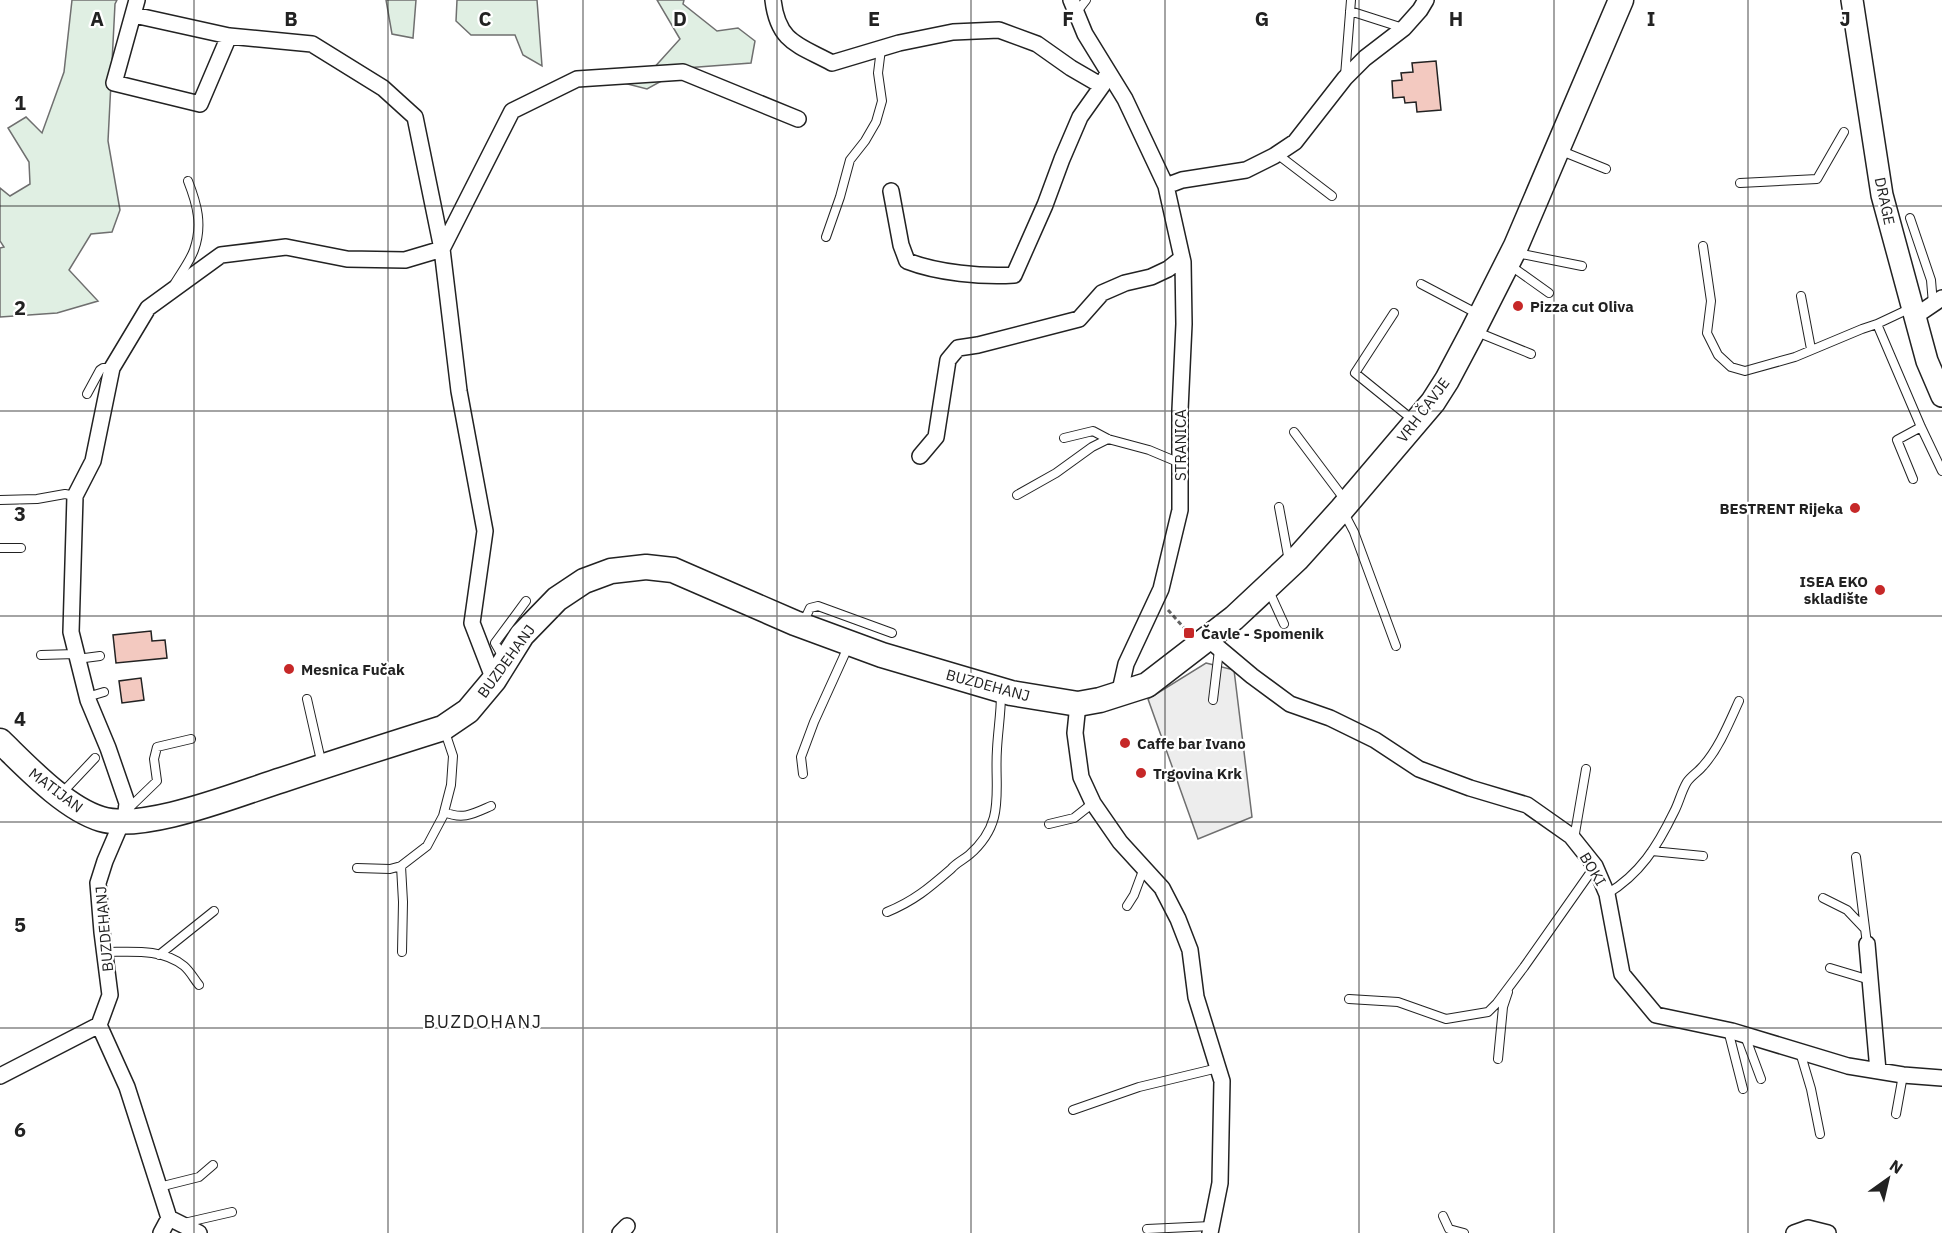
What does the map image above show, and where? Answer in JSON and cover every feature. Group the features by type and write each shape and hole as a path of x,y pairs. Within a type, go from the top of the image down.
{"main road":[{"name":"VRH ČAVJE","path":"1119,695 1147,685 1234,618 1290,565 1344,506 1432,402 1447,380 1510,258 1621,0"},
{"name":"DRAGE","path":"1852,0 1882,195 1913,312 1942,396"},
{"name":"BUZDEHANJ","path":"124,817 170,815 443,728 468,711 500,671 522,635 557,599 584,581 611,571 646,567 673,570 802,626 882,655 1001,690 1078,704 1119,695"},
{"name":"MATIJAN","path":"0,741 32,772 80,811 101,819 124,817"}],"street":[{"path":"773,0 775,16 787,39 832,63 899,43 953,32 999,30 1037,44 1071,68 1105,79 1080,117 1014,275 993,276 944,270 907,261 901,245 891,191"},
{"path":"1166,186 1182,180 1246,170 1295,142 1345,78 1365,58 1404,28 1426,0"},
{"name":"STRANICA","path":"1073,6 1105,79 1125,99 1166,186 1182,258 1184,324 1180,410 1180,510 1161,589 1126,663 1119,695"},
{"path":"229,36 200,104 114,83 135,7 229,36 312,44 383,88 415,117 442,249 459,391 484,531 472,624 500,671"},
{"path":"124,817 127,803 87,697 70,632 75,496 93,461 112,368 148,308 220,255 286,247 347,259 405,260 442,249 512,111 577,79 683,72 798,119"},
{"path":"920,456 936,437 948,360 958,348 1079,319 1102,293 1151,277 1168,269 1182,258"},
{"path":"1913,312 1937,301"},
{"name":"BOKI","path":"1204,639 1290,704 1339,722 1375,740 1419,769 1470,788 1527,805 1574,840 1595,866 1607,894 1622,974 1656,1016 1744,1034 1848,1066 1903,1075 1942,1078"},
{"path":"1078,704 1075,733 1081,777 1093,803 1120,842 1162,888 1179,919 1190,950 1196,997 1222,1081 1220,1183 1211,1229"},
{"name":"BUZDEHANJ","path":"99,1025 110,995 98,883 124,817"},
{"path":"1866,937 1878,1071"},
{"path":"0,1076 99,1025 128,1087 159,1187 174,1221 199,1233"},
{"path":"161,1233 174,1221"},
{"path":"1794,1233 1808,1228 1828,1233"}],"lane":[{"path":"1073,6 1086,0"},
{"path":"1345,78 1351,0"},
{"path":"1350,11 1404,28"},
{"path":"826,237 850,160 876,122 882,101 878,73 881,49"},
{"path":"1740,183 1817,179 1844,132"},
{"path":"1558,149 1606,169"},
{"path":"1277,154 1332,196"},
{"path":"170,292 194,250 198,230 198,206 188,181"},
{"path":"1910,218 1937,301"},
{"path":"1703,246 1711,301 1707,333 1718,355 1731,367 1745,371 1795,357 1913,312"},
{"path":"1510,258 1582,266"},
{"path":"1510,258 1549,293"},
{"path":"1420,284 1477,323 1531,354"},
{"path":"1801,296 1811,349"},
{"path":"1394,313 1355,373 1416,422"},
{"path":"1877,324 1920,428 1942,471"},
{"path":"87,394 100,370 112,368"},
{"path":"1913,479 1897,440 1920,428"},
{"path":"1065,438 1093,431 1108,439 1149,450 1180,462"},
{"path":"1294,432 1344,506 1396,646"},
{"path":"1017,495 1056,474 1092,447 1108,439"},
{"path":"0,500 37,499 65,494 75,496"},
{"path":"1280,507 1290,565"},
{"path":"0,548 21,548"},
{"path":"1267,587 1284,624"},
{"path":"500,671 495,643 526,601"},
{"path":"802,626 810,608 818,606 892,633"},
{"path":"1204,639 1213,700"},
{"path":"803,774 801,757 804,748 850,643"},
{"path":"41,654 100,656"},
{"path":"887,912 907,904 933,886 952,867 970,854 986,835 994,817 998,799 997,750 1001,690"},
{"path":"87,697 104,692"},
{"path":"307,699 322,766"},
{"path":"1607,894 1632,876 1652,851 1688,780 1703,767 1709,758 1739,701"},
{"path":"357,868 390,869 401,866 427,846 444,812 451,785 453,756 443,728"},
{"path":"124,817 157,781 154,759 158,747 191,739"},
{"path":"59,795 95,758"},
{"path":"1574,840 1586,769"},
{"path":"1049,824 1074,818 1093,803"},
{"path":"444,812 456,817 491,806"},
{"path":"1652,851 1703,856"},
{"path":"1856,857 1866,937"},
{"path":"401,866 404,902 402,951"},
{"path":"1349,999 1398,1002 1446,1019 1488,1012 1511,985 1595,866"},
{"path":"1127,906 1134,895 1144,868"},
{"path":"1824,898 1847,910 1866,937"},
{"path":"159,955 214,911"},
{"path":"104,952 150,952 169,958 184,966 199,985"},
{"path":"1830,968 1870,980"},
{"path":"1498,1059 1503,1007 1511,985"},
{"path":"1728,1030 1743,1089"},
{"path":"1744,1034 1761,1079"},
{"path":"1800,1051 1820,1134"},
{"path":"1073,1110 1139,1087 1218,1068"},
{"path":"1896,1114 1903,1075"},
{"path":"159,1187 199,1177 213,1165"},
{"path":"174,1221 232,1212"},
{"path":"1443,1216 1449,1229 1464,1233"},
{"path":"1147,1229 1211,1229"}],"path":[{"path":"1168,609 1204,639"}],"green space":[{"path":"72,0 117,0 108,141 120,210 112,232 91,234 69,270 98,301 57,313 0,317 0,248 4,247 0,241 0,188 10,196 30,184 29,162 8,128 26,117 42,133 64,72"},
{"path":"386,0 416,0 413,38 392,34"},
{"path":"457,0 537,0 542,66 523,55 515,35 471,35 456,21"},
{"path":"657,0 684,0 683,4 717,31 738,28 755,41 751,63 685,68 647,89 608,79 651,71 680,39"}],"shaded area":[{"path":"1206,663 1234,670 1252,817 1198,839 1148,699"}],"building":[{"path":"1436,61 1441,110 1417,112 1416,102 1405,103 1404,97 1393,98 1392,81 1402,80 1401,73 1413,72 1412,63"},
{"path":"151,631 152,641 165,640 167,658 116,663 113,635"},
{"path":"141,678 144,700 122,703 119,681"}],"place":[{"name":"Pizza cut Oliva","path":"1518,306"},
{"name":"BESTRENT Rijeka","path":"1855,508"},
{"name":"ISEA EKO skladište","path":"1880,590"},
{"name":"Čavle - Spomenik","path":"1189,633"},
{"name":"Mesnica Fučak","path":"289,669"},
{"name":"Caffe bar Ivano","path":"1125,743"},
{"name":"Trgovina Krk","path":"1141,773"}],"district":[{"name":"BUZDOHANJ","path":"483,1021"}]}
